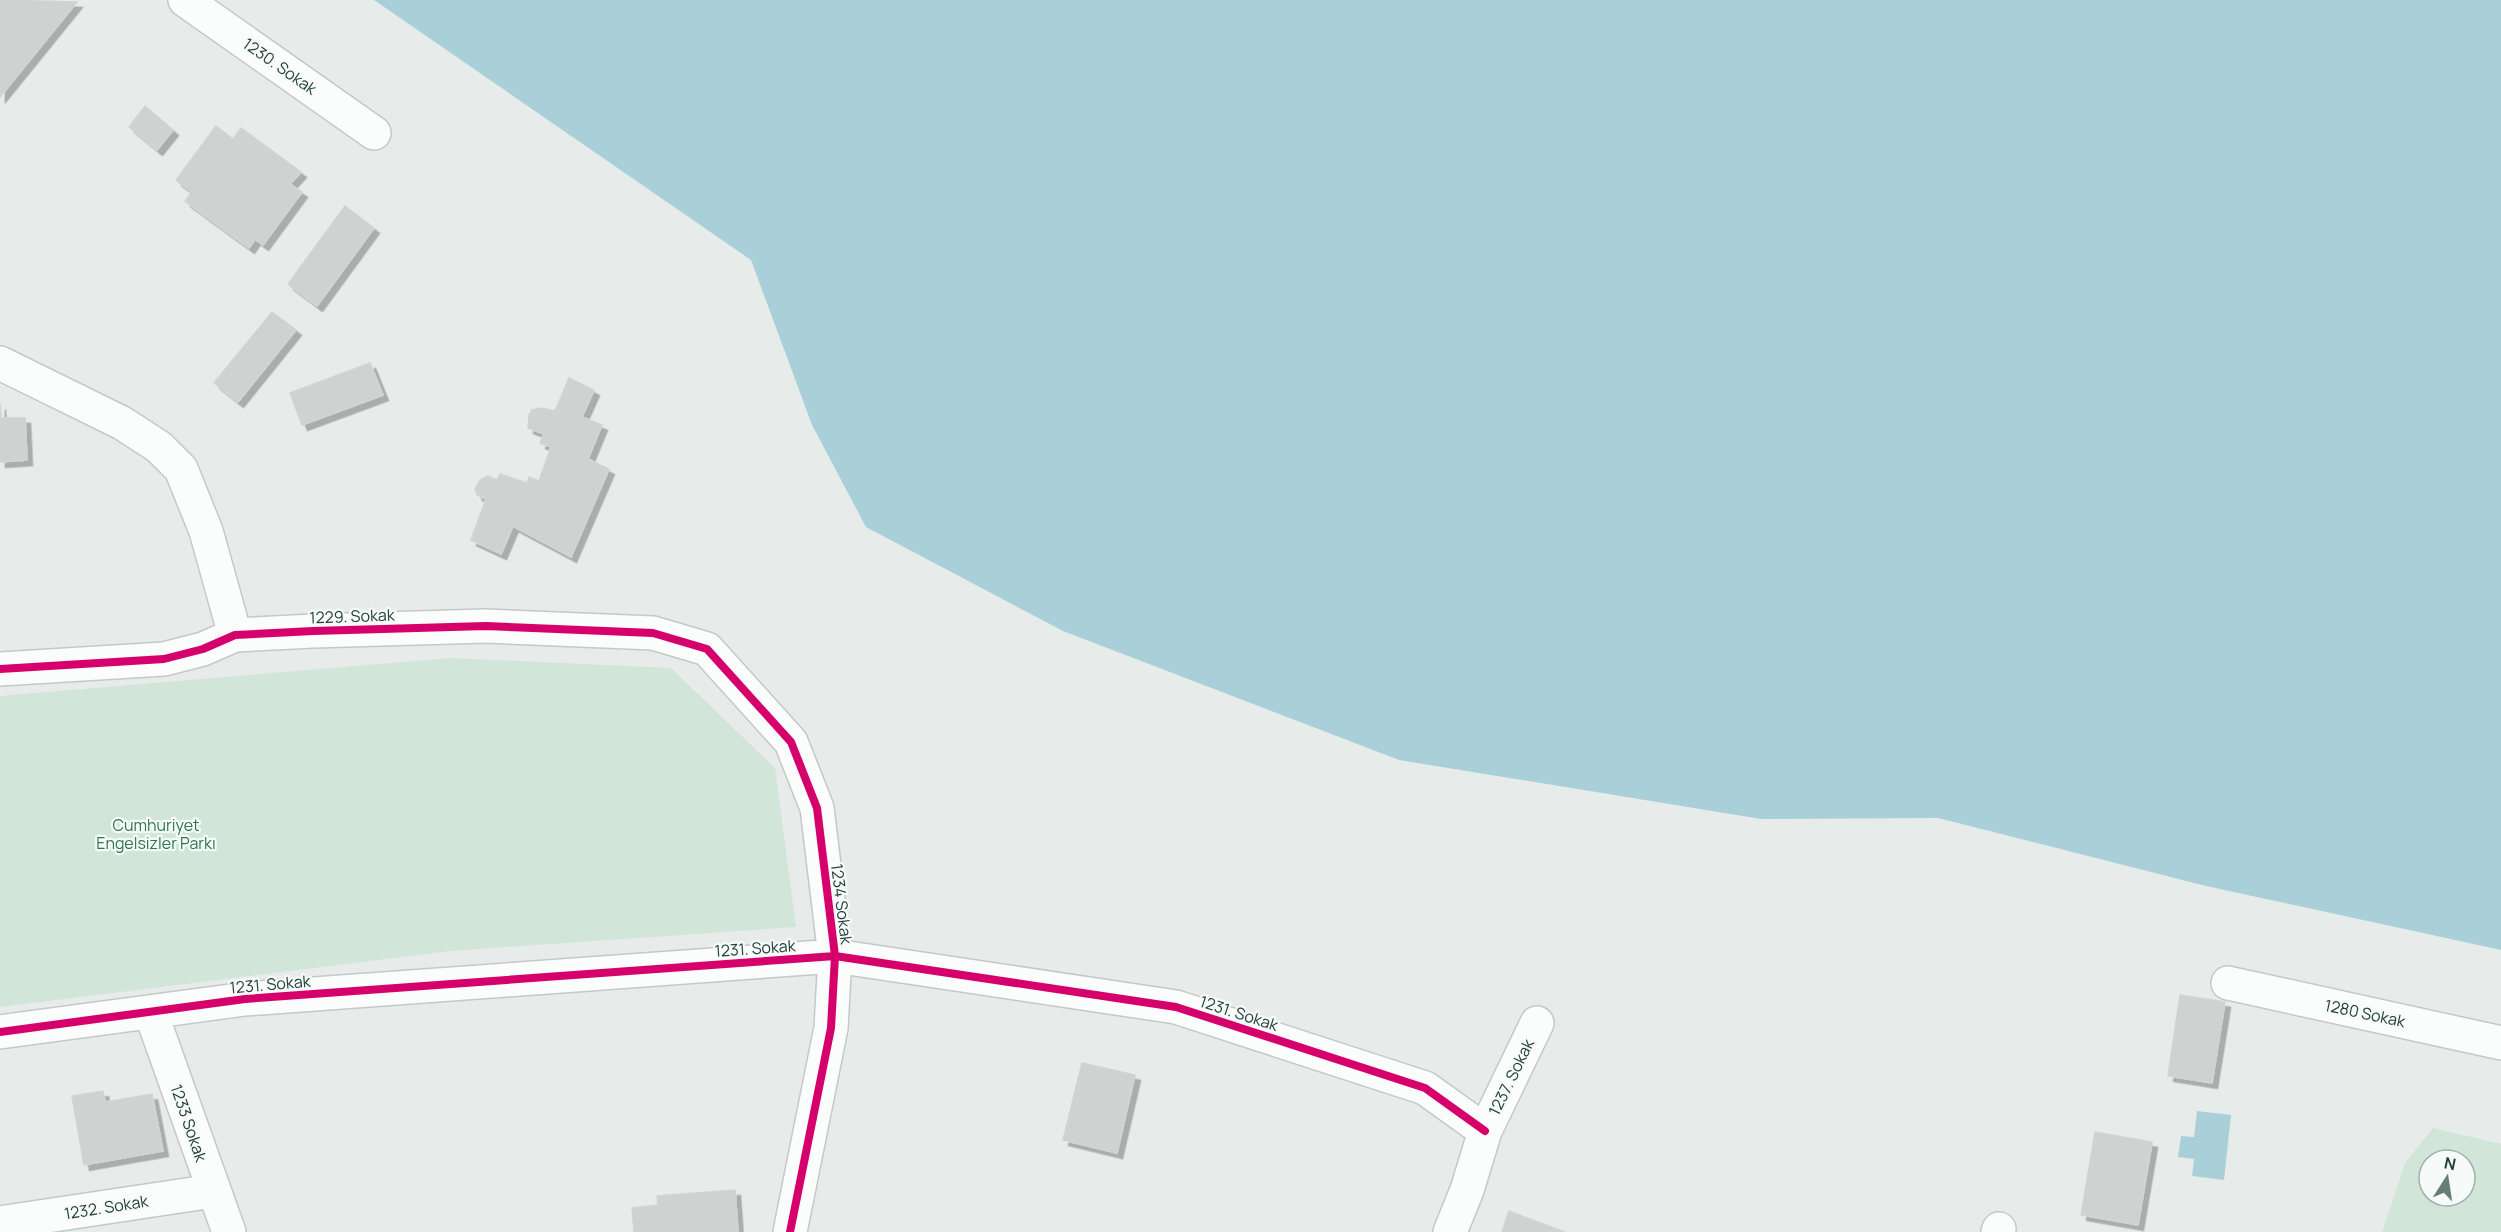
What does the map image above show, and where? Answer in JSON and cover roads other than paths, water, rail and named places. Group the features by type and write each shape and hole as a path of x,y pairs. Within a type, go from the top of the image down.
{"street":[{"name":"1230. Sokak","path":"185,0 374,133"},
{"path":"0,363 122,423 159,447 181,469 206,531 235,634"},
{"name":"1229. Sokak","path":"0,669 164,659 203,649 235,634 486,626 653,633 707,650"},
{"name":"1234 Sokak","path":"707,650 791,742 817,808 835,956 831,1028 790,1232"},
{"name":"1231. Sokak","path":"0,1032 245,999 835,956 1176,1007 1425,1088 1485,1131"},
{"name":"1280 Sokak","path":"2228,983 2501,1043"},
{"name":"1233 Sokak","path":"151,1013 229,1232"},
{"name":"1237. Sokak","path":"1450,1232 1467,1190 1485,1131 1537,1023"},
{"name":"1232. Sokak","path":"0,1223 213,1191"}],"water":[{"path":"374,0 2501,0 2501,950 2206,886 1938,818 1761,819 1399,760 1063,631 866,527 812,425 751,260"},
{"path":"2197,1111 2231,1115 2224,1180 2192,1176 2194,1159 2178,1157 2181,1136 2194,1137"}],"park label":[{"name":"Cumhuriyet Engelsizler Parkı","path":"156,834"}]}
